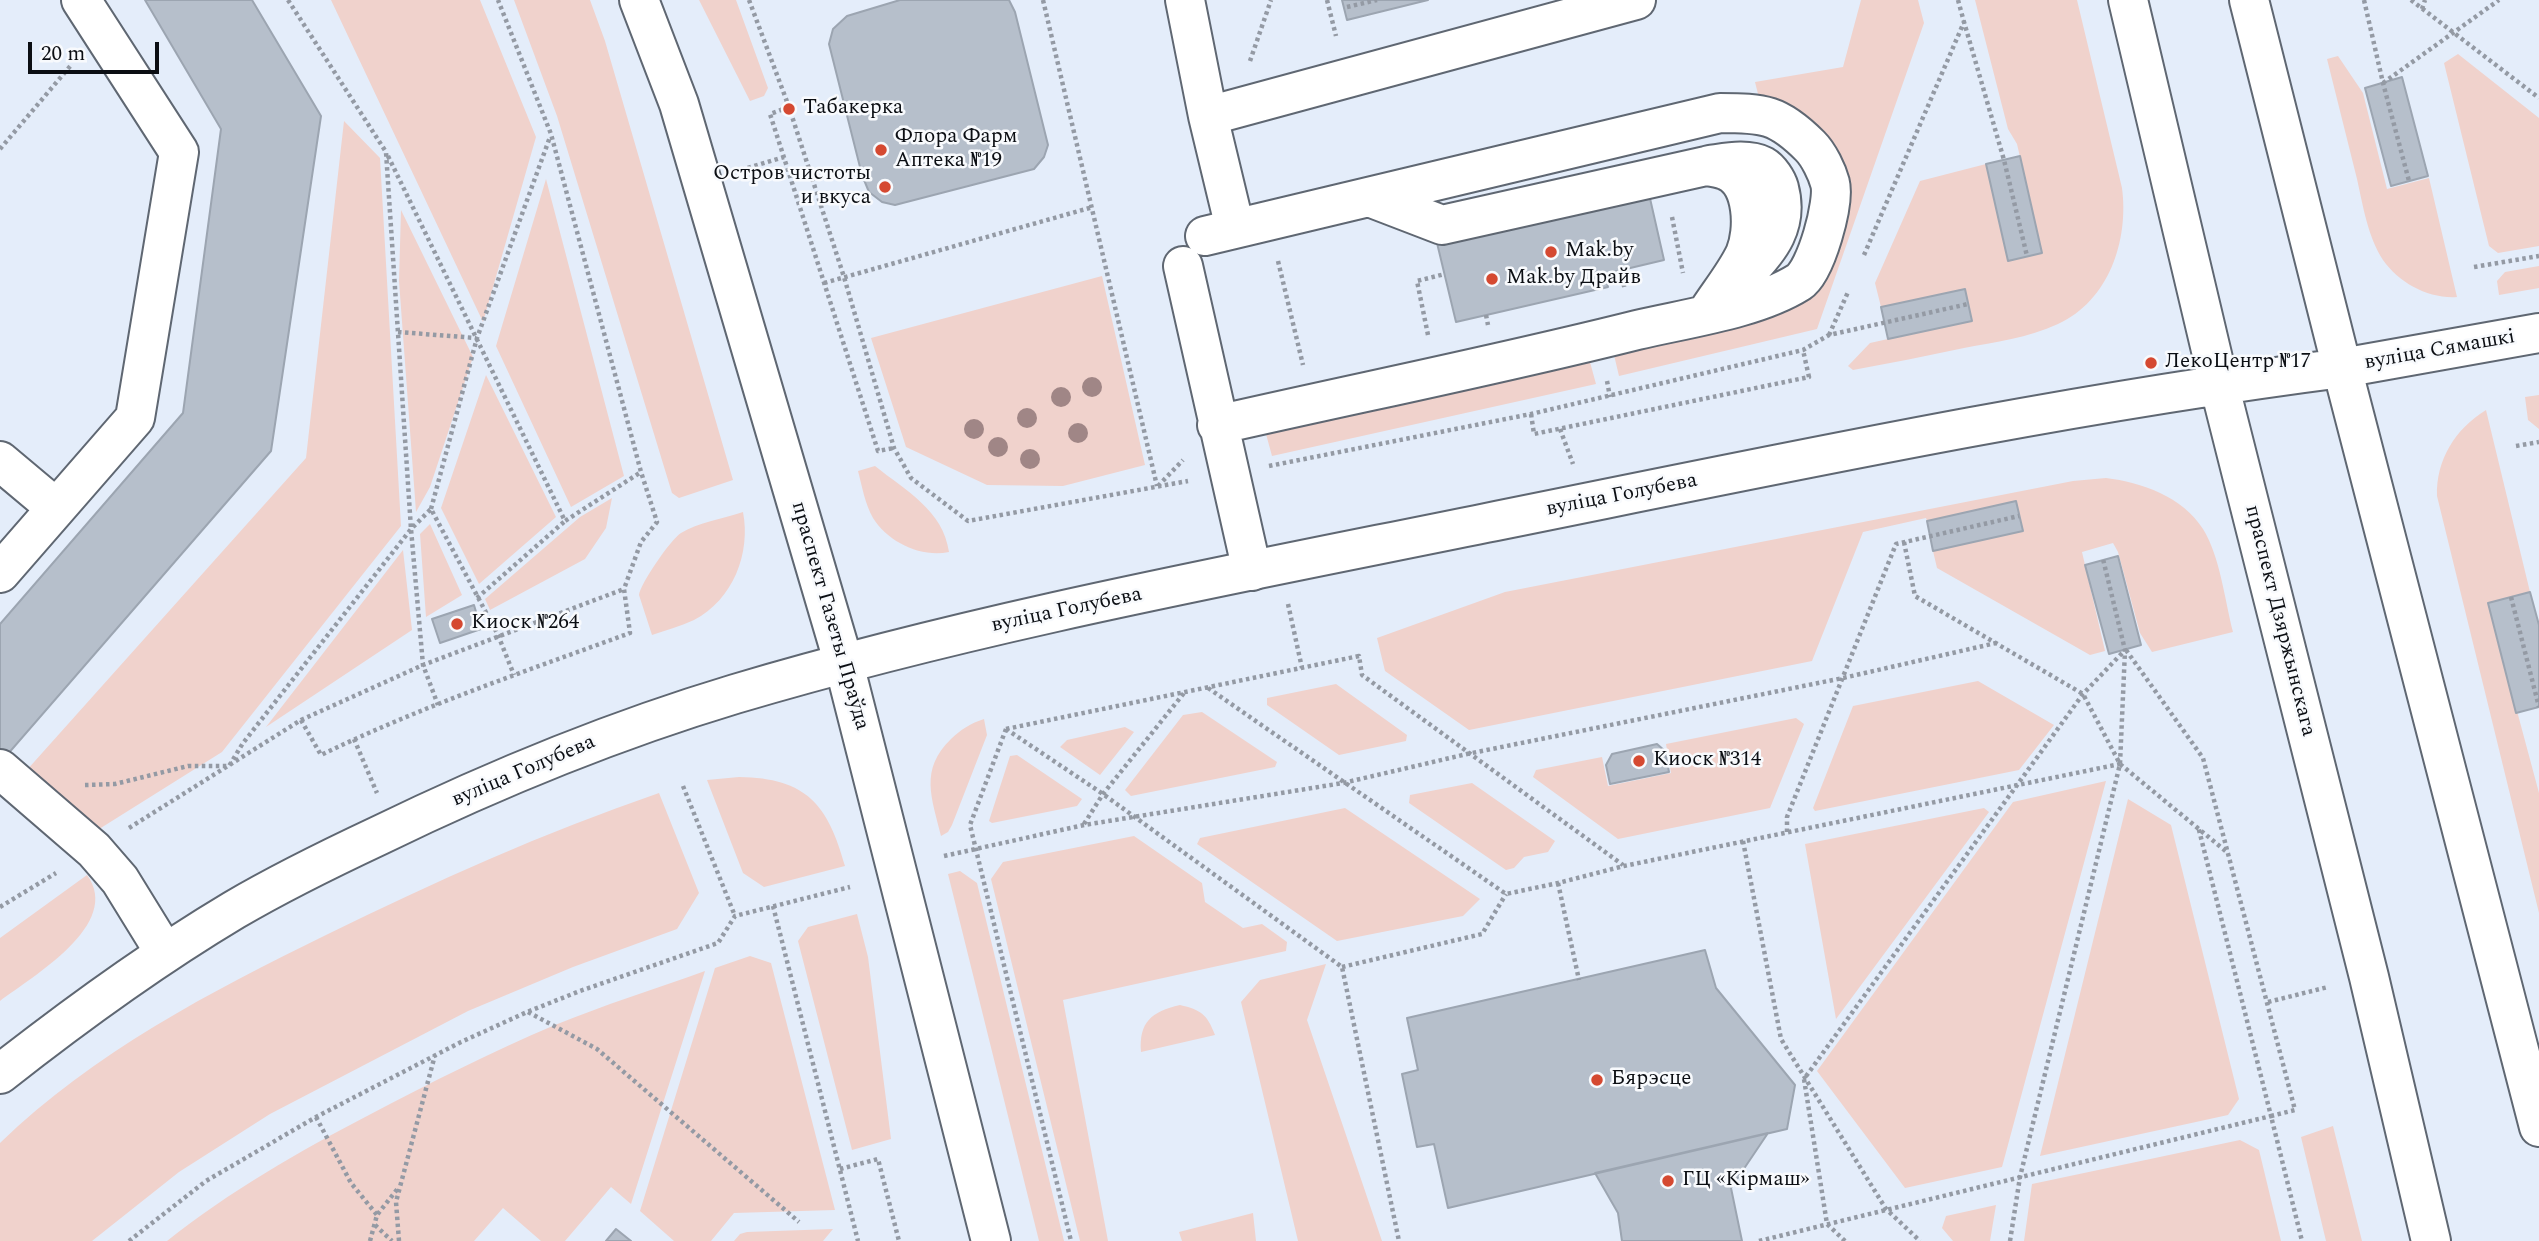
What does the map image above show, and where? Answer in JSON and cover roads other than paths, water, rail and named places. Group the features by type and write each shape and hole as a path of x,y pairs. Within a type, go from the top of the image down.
{"main road":[{"name":"праспект Газеты Праўда","path":"639,0 679,104 844,664 991,1241"},
{"path":"1185,0 1208,116 1207,243 1217,425 1265,568"},
{"path":"1208,116 1636,0"},
{"name":"праспект Дзяржынскага","path":"2129,0 2219,384 2368,977 2431,1241"},
{"path":"2249,0 2539,1127"},
{"path":"0,573 135,418 179,152 91,15"},
{"path":"1207,243 1369,197 1720,113 1759,113 1790,126 1815,151 1831,185 1821,244 1802,280 1763,300 1217,425"},
{"path":"1369,197 1442,225 1706,166 1729,171 1744,187 1749,204 1750,229 1746,252 1707,313"},
{"name":"вуліца Сямашкі","path":"2219,384 2342,368 2539,333"},
{"name":"вуліца Голубева","path":"0,1074 164,953 241,906 392,829 516,773 607,737 732,695 985,628 1265,568 1895,440 2219,384"},
{"path":"0,461 56,508"},
{"path":"10,778 94,850 120,880 164,953"}],"place":[{"name":"Табакерка","path":"789,109"},
{"name":"Флора Фарм Аптека №19","path":"881,150"},
{"name":"Остров чистоты и вкуса","path":"885,187"},
{"name":"Mak.by","path":"1551,252"},
{"name":"Маk.by Драйв","path":"1492,279"},
{"name":"ЛекоЦентр №17","path":"2151,363"},
{"name":"Киоск №264","path":"457,624"},
{"name":"Киоск №314","path":"1639,761"},
{"name":"Бярэсце","path":"1597,1080"},
{"name":"ГЦ «Кірмаш»","path":"1668,1181"}]}
